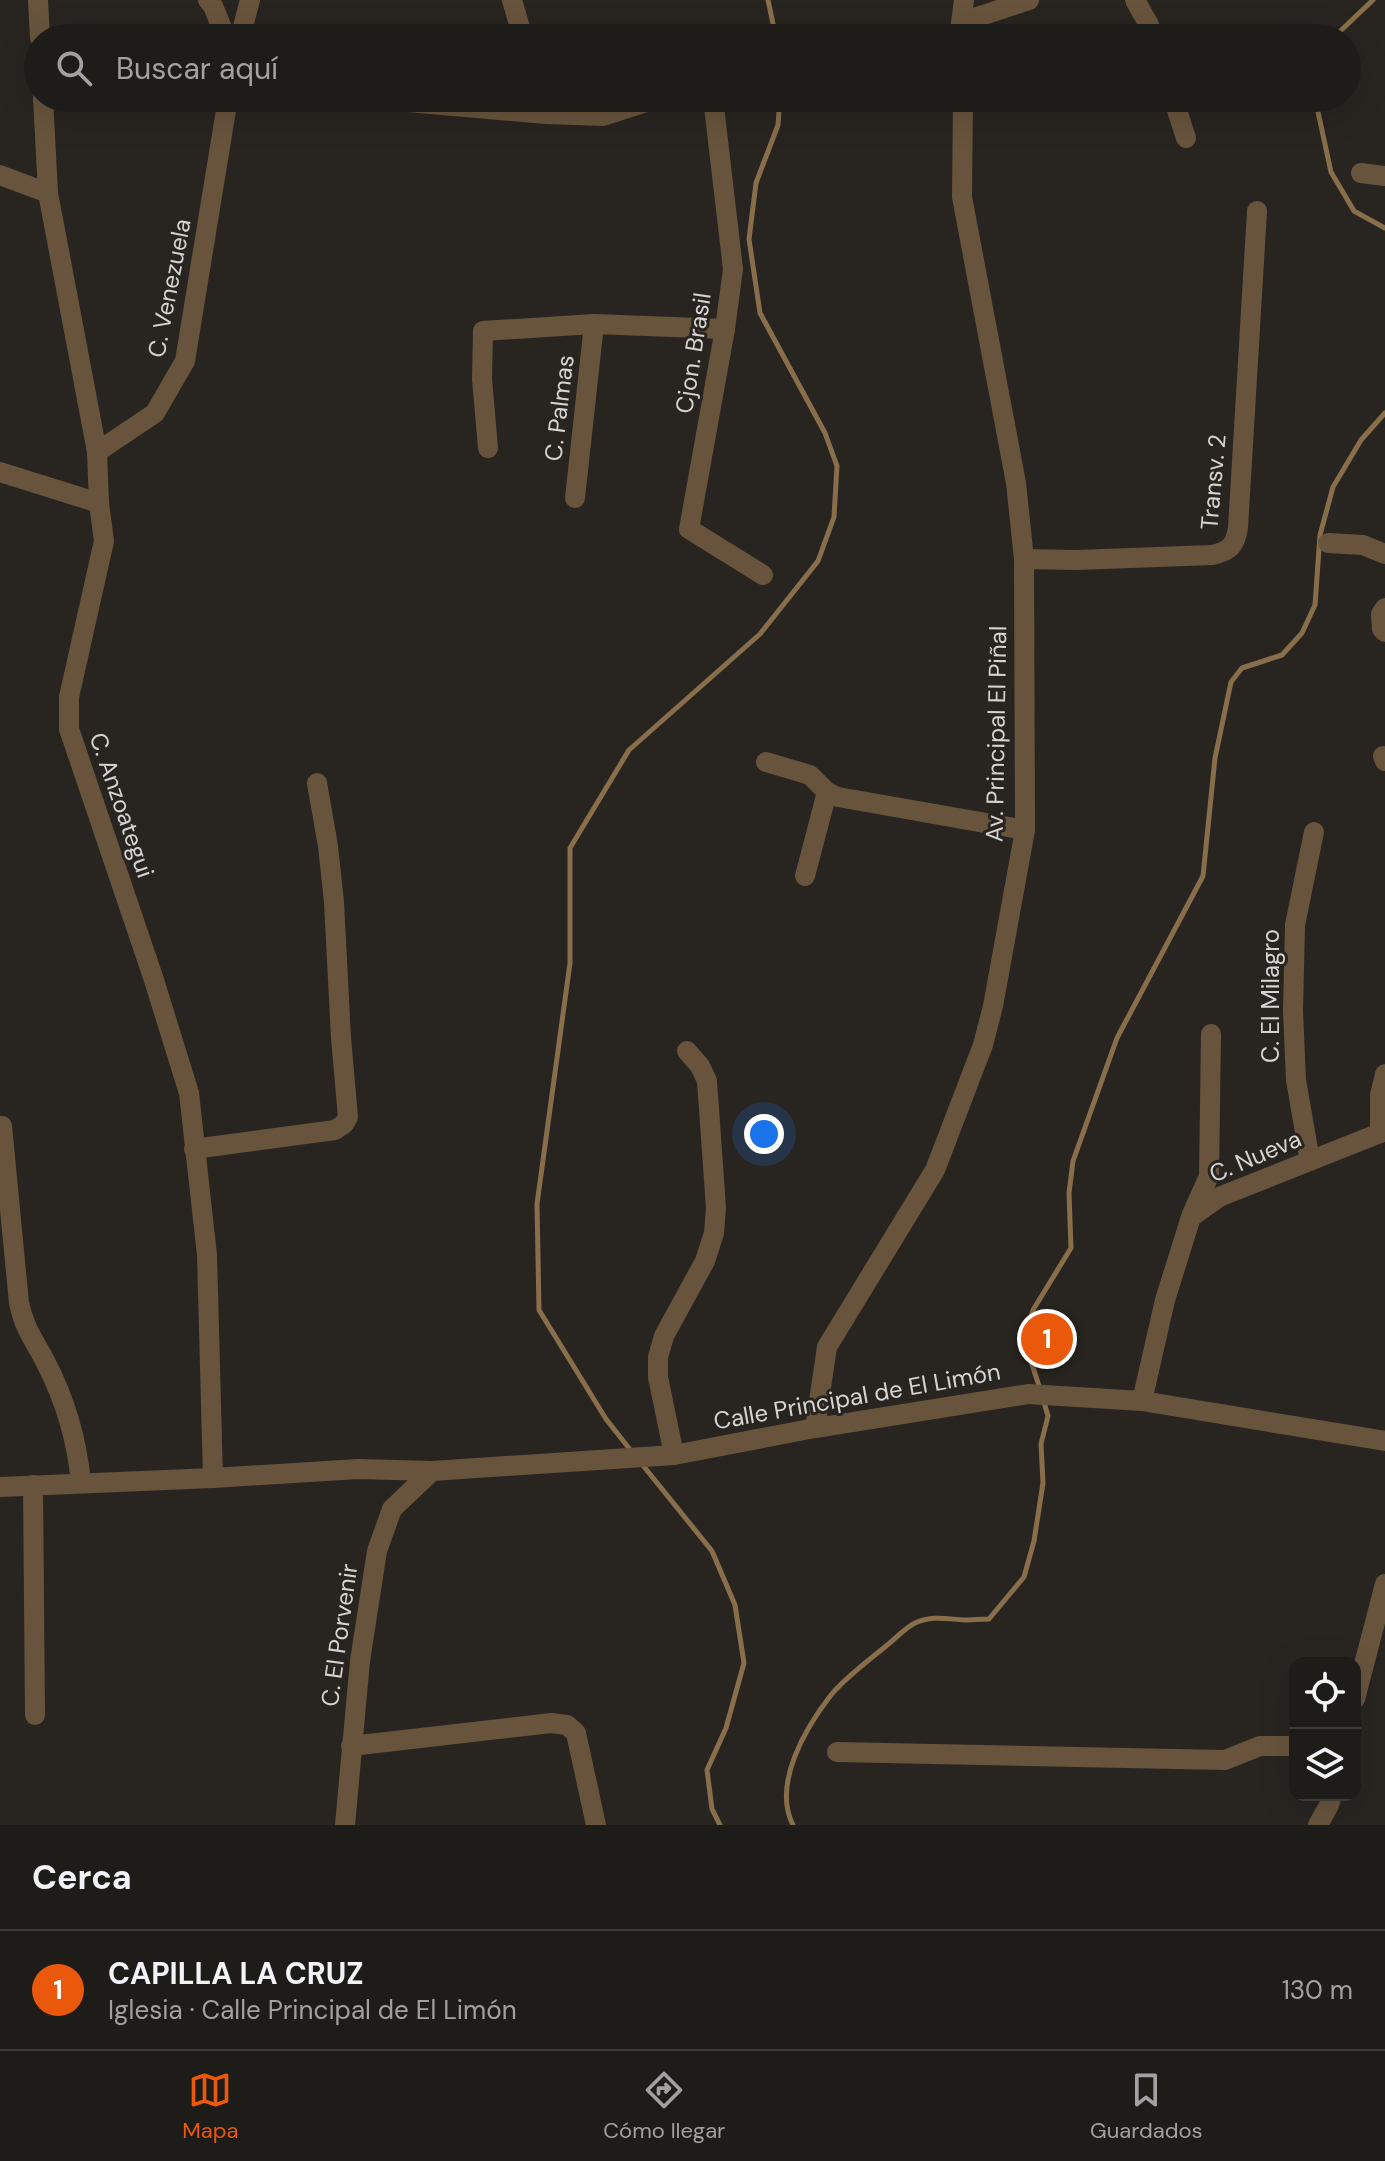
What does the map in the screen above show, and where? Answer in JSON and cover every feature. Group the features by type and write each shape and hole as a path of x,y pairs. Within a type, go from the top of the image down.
{"street":[{"path":"38,0 39,24"},
{"path":"208,0 220,24"},
{"path":"244,24 250,0"},
{"path":"512,0 519,24"},
{"path":"962,24 964,0"},
{"path":"975,24 1029,0"},
{"path":"1135,0 1148,24"},
{"name":"C. Anzoategui","path":"44,112 48,193 97,452 104,541 69,697 69,729 189,1093 207,1255 213,1478"},
{"name":"C. Venezuela","path":"97,452 155,413 185,361 226,112"},
{"path":"579,112 603,116 615,112"},
{"name":"Cjon. Brasil","path":"715,112 733,269 689,529 763,575"},
{"name":"Av. Principal El Piñal","path":"815,1428 827,1347 935,1170 983,1045 1025,830 1024,559 1016,483 962,197 963,112"},
{"path":"1178,112 1186,138"},
{"path":"1361,173 1385,176"},
{"path":"0,175 48,193"},
{"name":"Transv. 2","path":"1024,559 1212,555 1225,552 1236,542 1257,211"},
{"path":"488,448 482,379 483,331 594,324 725,329"},
{"name":"C. Palmas","path":"575,498 594,324"},
{"path":"3,480 99,503"},
{"path":"1328,543 1363,545 1385,554"},
{"path":"1385,608 1381,614 1385,632"},
{"path":"766,762 810,775 827,792 838,797 1025,830"},
{"path":"194,1149 335,1130 348,1117 334,902 317,783"},
{"path":"805,876 827,792"},
{"name":"C. El Milagro","path":"1310,1161 1296,1080 1293,1011 1295,925 1314,832"},
{"path":"1142,1401 1165,1300 1191,1217 1209,1176 1211,1034"},
{"path":"674,1455 658,1377 658,1357 664,1336 705,1261 714,1233 716,1208 707,1081 700,1066 687,1051"},
{"path":"1383,1132 1380,1095 1385,1074"},
{"path":"2,1126 19,1303 28,1334 49,1370 69,1420 81,1483"},
{"name":"C. Nueva","path":"1191,1217 1219,1197 1383,1132"},
{"name":"Calle Principal de El Limón","path":"0,1487 358,1469 432,1471 674,1455 815,1428 1029,1394 1142,1401 1385,1441"},
{"name":"C. El Porvenir","path":"345,1825 360,1661 377,1551 392,1509 432,1471"},
{"path":"33,1485 35,1715"},
{"path":"1361,1676 1385,1584"},
{"path":"351,1746 551,1723 567,1725 576,1733 596,1825"},
{"path":"837,1752 1225,1760 1260,1746 1289,1746"},
{"path":"1318,1825 1330,1801"}],"waterway":[{"path":"768,0 773,24"},
{"path":"1348,24 1373,0"},
{"path":"632,1452 606,1419 539,1310 537,1204 570,963 570,848 629,750 760,634 818,561 834,517 837,466 825,433 760,313 749,239 756,183 778,125 779,112"},
{"path":"1318,112 1331,172 1354,211 1385,228"},
{"path":"1040,1389 1026,1334 1033,1310 1071,1248 1069,1193 1073,1161 1117,1038 1203,876 1215,758 1231,682 1242,668 1282,655 1302,633 1315,605 1320,535 1333,487 1361,440 1385,413"},
{"path":"793,1825 788,1809 789,1774 802,1739 837,1688 915,1623 933,1618 989,1619 1024,1577 1034,1541 1043,1483 1041,1444 1048,1416 1043,1399"},
{"path":"641,1463 712,1551 735,1605 744,1663 726,1728 707,1770 712,1809 720,1825"}],"place":[{"name":"CAPILLA LA CRUZ","path":"1047,1339"}]}
